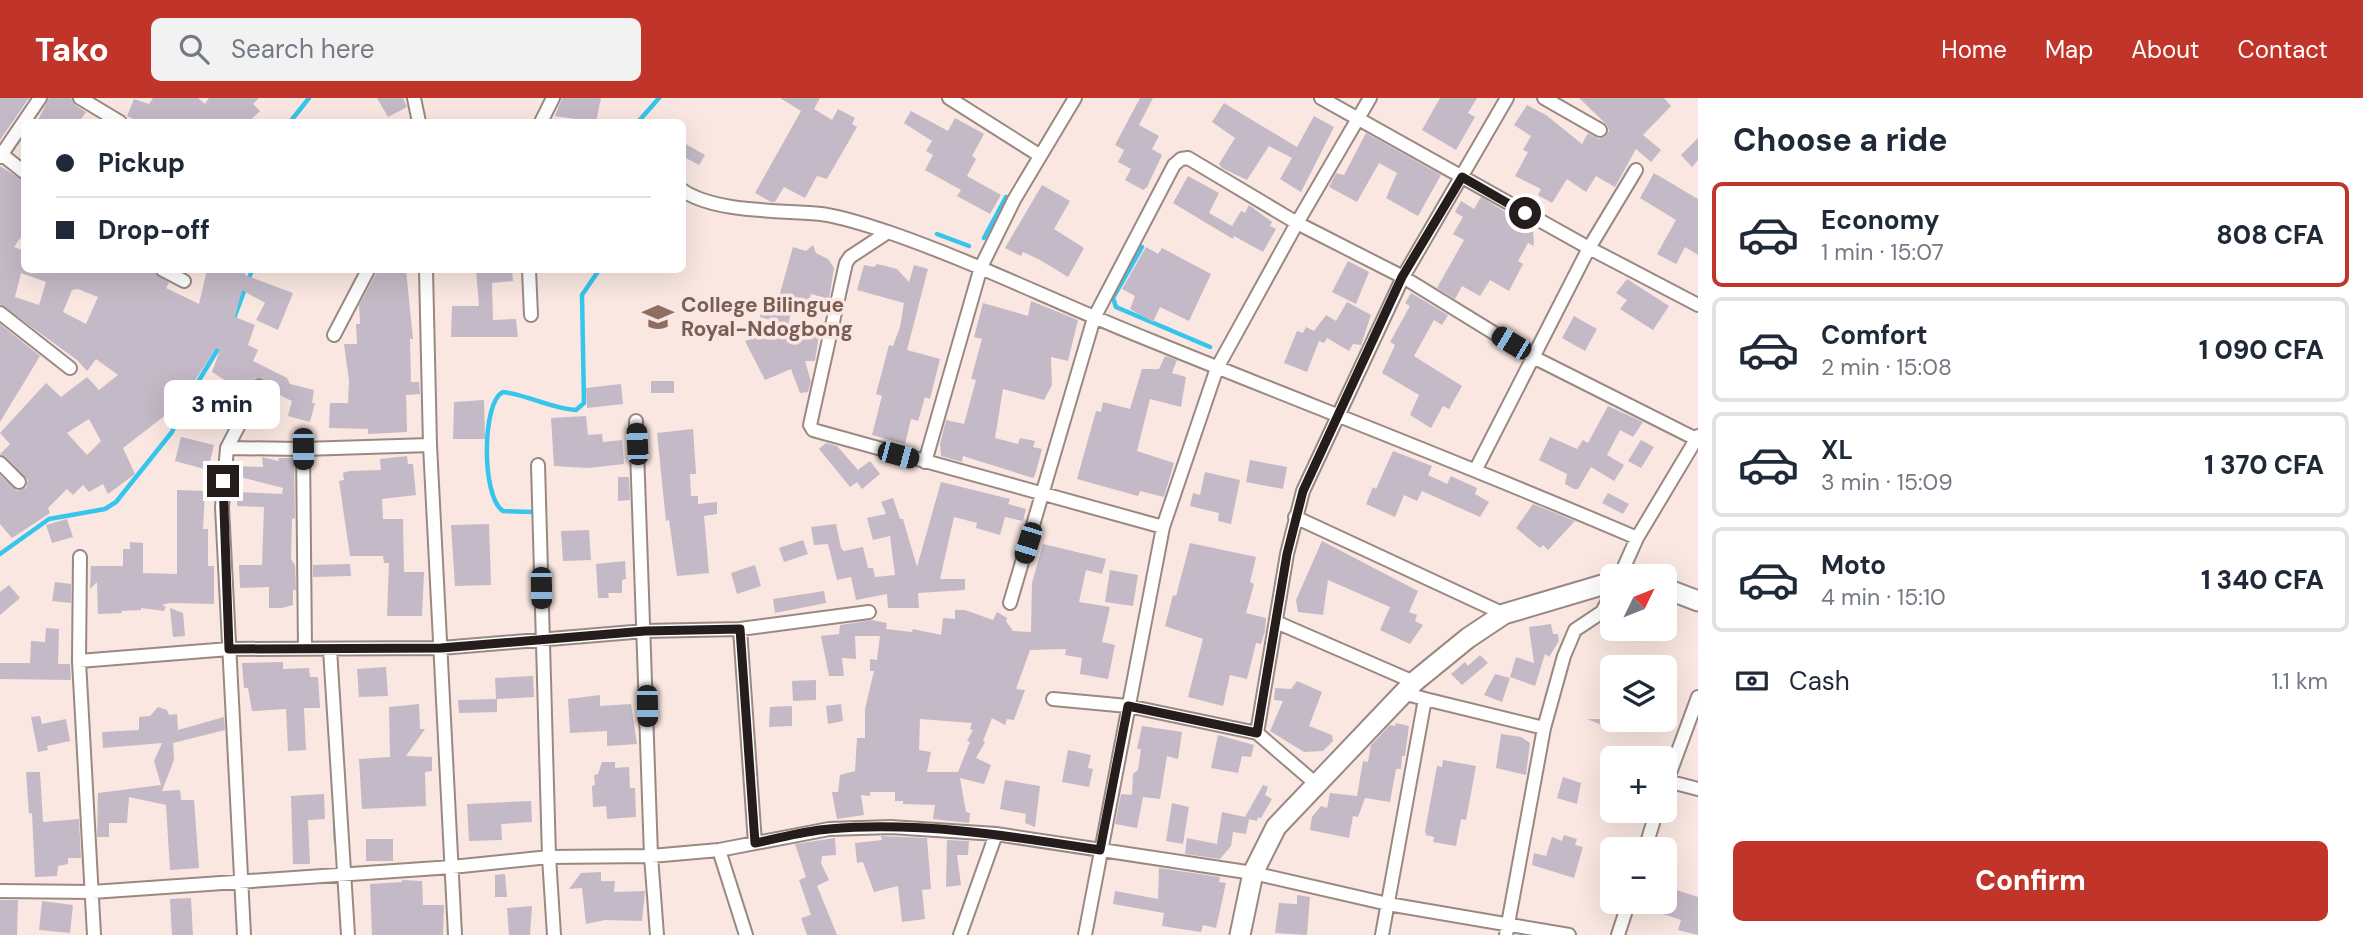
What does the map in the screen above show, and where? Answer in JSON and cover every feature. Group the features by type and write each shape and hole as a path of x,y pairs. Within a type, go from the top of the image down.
{"main road":[{"path":"1240,935 1253,873 1276,827 1315,783 1468,638 1504,614 1600,586"},
{"path":"1677,593 1698,601"}],"street":[{"path":"26,119 40,98"},
{"path":"80,98 115,119"},
{"path":"414,98 418,119"},
{"path":"542,119 553,98"},
{"path":"949,98 1040,155"},
{"path":"925,462 981,267 1040,155 1075,98"},
{"path":"1321,98 1357,121 1588,248 1698,305"},
{"path":"1085,935 1163,527 1217,368 1370,98"},
{"path":"1257,733 1295,517 1314,465 1402,277 1507,98"},
{"path":"1544,98 1600,130"},
{"path":"21,126 1,155 21,170"},
{"path":"1010,603 1094,318 1174,165 1181,159 1188,158 1297,223 1402,277 1533,356 1698,438 1637,538 1625,564"},
{"path":"1476,469 1588,248 1636,170"},
{"path":"686,192 710,203 831,216 888,232 981,267 1094,318 1217,368 1476,469 1637,538"},
{"path":"888,232 850,257 846,263 810,425 818,433 1163,527"},
{"path":"169,273 184,281"},
{"path":"334,335 366,273"},
{"path":"426,273 430,445 455,935"},
{"path":"529,273 531,315"},
{"path":"0,313 70,368"},
{"path":"244,935 222,507 228,448 259,386"},
{"path":"636,421 651,856 657,935"},
{"path":"228,448 303,449 430,445"},
{"path":"303,449 305,649"},
{"path":"0,463 19,482"},
{"path":"538,465 548,857 554,935"},
{"path":"1295,517 1504,614"},
{"path":"80,557 79,661 94,935"},
{"path":"79,661 229,649 441,648 645,631 740,629 869,612"},
{"path":"1507,929 1544,728 1564,656 1575,630 1600,613"},
{"path":"1276,621 1414,691 1544,728"},
{"path":"740,629 755,843"},
{"path":"330,649 348,935"},
{"path":"1382,935 1414,691"},
{"path":"1677,754 1698,696"},
{"path":"1052,699 1128,706 1257,733 1315,783"},
{"path":"1677,786 1698,789"},
{"path":"0,891 92,892 452,867 548,857 651,856 719,850 806,832 864,827 996,834 1253,873 1507,929 1569,935"},
{"path":"960,935 996,834"},
{"path":"719,850 746,935"},
{"path":"1618,935 1625,914"}],"building":[{"path":"0,98 29,98 0,140"},
{"path":"49,98 71,98 75,105 86,112 81,119 38,119"},
{"path":"153,98 198,98 205,104 209,98 259,98 253,104 260,111 251,119 134,119 127,116 134,99 149,104"},
{"path":"377,98 403,98 407,107 388,117"},
{"path":"562,98 601,98 597,119 555,116"},
{"path":"780,98 820,98 814,109 832,120 838,109 855,118 852,124 857,127 827,179 817,176 805,198 784,187 775,202 771,202 755,193 801,111"},
{"path":"1140,98 1153,98 1139,125 1159,136 1152,149 1162,155 1143,190 1125,180 1131,169 1118,162 1124,150 1115,145"},
{"path":"1440,98 1477,98 1468,113 1475,117 1456,150 1422,130"},
{"path":"1579,98 1664,98 1671,106 1643,135 1661,150 1651,162 1636,149 1615,187 1596,176 1586,192 1567,179 1552,203 1538,195 1541,189 1515,176 1528,152 1523,150 1531,136 1514,125 1527,105 1546,115 1582,144 1588,133 1599,139 1605,137 1609,131 1607,125"},
{"path":"1224,103 1297,147 1314,116 1334,127 1301,192 1280,179 1292,158 1269,146 1247,180 1222,168 1219,164 1235,138 1212,122"},
{"path":"911,111 948,131 955,118 984,134 972,156 976,159 967,176 1001,195 990,214 957,196 961,190 925,170 933,155 926,151 932,141 904,123"},
{"path":"1366,133 1441,175 1418,216 1386,198 1397,173 1379,163 1357,202 1329,187 1336,173 1344,175"},
{"path":"1698,138 1698,160 1692,167 1681,155"},
{"path":"686,144 705,155 699,165 686,158"},
{"path":"0,166 21,179 21,237 14,247 21,250 21,273 156,273 169,283 166,288 199,304 206,273 245,273 293,293 278,330 256,320 265,303 242,290 235,317 255,325 248,345 258,350 253,361 287,378 290,384 314,390 312,403 315,403 310,422 288,416 292,401 273,392 268,398 264,396 268,385 262,378 255,378 249,386 242,382 239,389 212,372 220,350 216,348 171,417 167,414 123,448 135,474 108,494 103,484 89,492 83,485 73,495 67,489 48,508 50,513 12,538 0,524 0,475 17,491 26,488 28,480 0,454 10,444 0,433 46,383 61,397 87,377 99,390 118,375 96,359 87,371 77,360 0,304","holes":["21,273 46,282 39,305 15,297","78,289 98,297 86,324 63,312 72,290","89,419 101,441 87,455 67,433"]},
{"path":"1654,173 1698,199 1698,255 1685,247 1676,264 1657,254 1676,220 1640,198"},
{"path":"1188,176 1219,193 1209,213 1232,226 1241,211 1245,213 1249,205 1272,222 1270,226 1276,229 1263,252 1234,236 1233,239 1173,203"},
{"path":"1042,185 1070,201 1054,229 1084,248 1068,277 1023,252 1021,256 1005,248"},
{"path":"1481,197 1533,229 1534,246 1528,243 1518,261 1523,264 1509,291 1490,280 1480,296 1462,286 1455,299 1437,288 1464,240 1453,234 1463,217 1455,212 1461,201 1474,209"},
{"path":"813,245 816,253 828,259 834,268 829,299 811,294 809,301 795,297 788,325 760,317 764,300 777,304 793,247 806,251"},
{"path":"1146,247 1158,254 1162,248 1211,274 1189,321 1160,307 1153,322 1130,309 1135,296 1122,289"},
{"path":"1348,261 1369,272 1356,304 1332,292"},
{"path":"877,264 897,269 909,282 914,265 928,269 907,350 940,359 930,399 925,397 918,421 911,419 905,444 872,435 882,396 876,394 889,345 893,346 900,327 904,303 857,290 864,265 874,267"},
{"path":"376,273 406,273 413,339 410,339 411,382 419,382 420,394 406,395 407,432 368,434 368,429 329,428 330,403 348,403 349,381 344,344 357,344 359,305"},
{"path":"476,273 512,273 513,281 492,283 493,320 516,319 518,337 451,337 452,306 479,306"},
{"path":"1627,279 1669,306 1653,330 1620,309 1627,300 1616,293"},
{"path":"1411,293 1448,315 1442,325 1434,320 1414,356 1462,386 1449,409 1443,406 1431,428 1410,415 1419,395 1382,373 1395,345 1390,342 1410,306 1405,303"},
{"path":"1031,301 1078,320 1068,361 1051,357 1052,385 1044,400 1003,389 995,438 1018,444 1020,438 1035,441 1033,447 1042,449 1035,475 1033,478 963,456 962,462 941,456 940,444 946,420 964,424 976,380 971,379 982,339 974,337 983,303 1028,316"},
{"path":"1347,302 1371,315 1361,345 1353,344 1349,351 1327,338 1324,343 1319,341 1307,372 1284,363 1297,331 1303,333 1306,327 1314,331 1326,315 1336,321"},
{"path":"1574,316 1597,329 1585,351 1562,338"},
{"path":"0,324 40,356 0,422"},
{"path":"787,327 785,335 819,335 815,361 805,361 811,382 808,392 800,393 791,369 765,380 745,341"},
{"path":"1165,356 1177,360 1172,373 1186,377 1181,407 1150,399 1137,451 1174,463 1164,497 1140,491 1138,496 1077,479 1096,411 1101,412 1103,402 1130,409 1142,369 1159,369"},
{"path":"651,381 674,381 674,393 651,393"},
{"path":"621,384 623,404 587,408 586,388"},
{"path":"204,395 232,406 224,427 196,417"},
{"path":"484,400 485,439 453,439 454,402"},
{"path":"1608,406 1643,422 1633,437 1620,430 1607,455 1624,465 1614,481 1591,467 1578,489 1574,489 1565,484 1567,474 1539,460 1550,437 1577,449 1583,440 1588,443"},
{"path":"586,416 588,435 602,434 603,442 622,440 624,464 589,468 554,466 551,418"},
{"path":"693,429 696,474 690,474 691,496 698,496 698,504 717,502 717,514 704,516 709,573 677,576 669,520 666,521 657,433"},
{"path":"181,437 214,445 208,470 175,461"},
{"path":"1641,440 1654,447 1641,468 1628,461"},
{"path":"826,443 837,446 858,470 870,461 880,474 862,489 857,482 850,487 819,449"},
{"path":"1393,451 1432,466 1428,475 1447,484 1451,476 1477,488 1475,494 1489,502 1480,517 1422,491 1417,501 1404,495 1395,517 1366,504 1373,487 1376,489"},
{"path":"407,456 408,464 413,464 416,495 382,499 383,519 403,519 404,572 424,572 422,616 387,616 389,563 384,563 383,556 350,556 339,481 344,480 343,473 349,471 381,470 380,459"},
{"path":"262,457 278,461 279,458 294,458 295,518 292,519 291,559 295,565 296,590 293,590 293,605 282,608 269,608 269,587 240,588 239,565 262,565 264,507 237,506 237,492 282,494 283,488 236,476 236,466 263,467"},
{"path":"1250,460 1287,467 1283,489 1246,482"},
{"path":"1205,472 1240,480 1231,524 1218,521 1219,513 1190,506 1193,493 1200,495"},
{"path":"618,477 629,477 630,500 618,501"},
{"path":"941,482 1010,499 1008,504 1026,509 1023,521 1005,517 1000,535 976,528 977,523 954,517 940,579 965,579 965,590 918,593 919,608 888,608 887,594 856,600 851,577 837,580 828,544 814,545 811,527 836,524 844,551 863,547 868,568 873,568 875,577 895,575 890,536 873,540 867,518 886,514 881,502 893,498 900,519 903,519 917,567"},
{"path":"177,490 205,491 203,529 208,529 208,566 214,566 214,604 170,603 162,605 166,607 164,611 141,608 121,611 122,613 98,614 97,582 90,589 91,566 123,566 123,549 130,549 130,542 143,543 143,573 177,574"},
{"path":"1608,493 1629,504 1623,514 1602,503"},
{"path":"1533,504 1575,521 1548,550 1543,545 1540,548 1516,528"},
{"path":"67,519 73,537 52,543 46,525"},
{"path":"489,524 491,585 455,586 451,525"},
{"path":"589,530 591,560 563,561 561,531"},
{"path":"803,540 808,554 784,562 779,548"},
{"path":"1322,541 1418,591 1409,612 1417,615 1415,621 1423,625 1410,644 1380,630 1390,607 1328,580 1323,615 1298,612 1296,600"},
{"path":"1190,543 1256,557 1250,582 1254,584 1246,613 1266,618 1265,631 1261,644 1256,643 1247,679 1230,675 1223,706 1188,697 1203,639 1165,626"},
{"path":"1043,544 1106,559 1102,574 1086,570 1079,602 1110,607 1102,642 1115,645 1108,679 1080,674 1082,658 1065,655 1066,649 1030,650 1016,689 1025,690 1014,720 1007,719 1005,725 992,718 983,741 985,742 976,758 991,765 984,784 960,778 966,812 970,813 969,823 933,819 935,805 903,804 903,801 895,801 895,792 870,792 870,796 861,795 864,815 837,819 832,792 838,792 840,775 855,771 857,738 865,738 865,709 874,671 870,671 870,659 877,660 880,636 855,636 856,659 842,658 844,676 829,676 821,636 839,634 840,625 872,620 887,623 886,629 912,632 913,629 941,635 943,618 955,619 955,610 965,610 993,620 997,612 1007,618 1006,621 1013,631 1031,632 1032,583","holes":["920,719 972,723 970,729 973,730 967,741 970,742 958,772 927,772 931,752 919,750"]},
{"path":"625,561 626,579 622,580 622,593 608,593 609,598 598,598 596,564"},
{"path":"350,564 351,576 313,577 313,565"},
{"path":"755,565 761,586 737,594 731,573"},
{"path":"1110,570 1138,575 1133,606 1105,602"},
{"path":"55,582 71,584 71,603 52,601"},
{"path":"9,585 20,598 0,615 0,592"},
{"path":"824,591 826,603 775,613 773,599"},
{"path":"170,608 183,613 185,636 173,637"},
{"path":"1551,624 1553,634 1558,634 1559,641 1549,657 1545,654 1535,686 1510,677 1516,657 1534,663 1529,627"},
{"path":"46,628 59,629 58,664 70,664 71,680 0,679 0,663 30,663 31,641 45,642"},
{"path":"1480,655 1488,663 1462,685 1451,674 1465,662 1468,666"},
{"path":"283,662 283,669 309,668 310,677 318,677 320,708 304,708 306,750 288,751 286,709 252,711 248,688 244,688 242,663"},
{"path":"386,667 388,696 359,697 357,669"},
{"path":"1495,674 1510,678 1502,702 1484,695"},
{"path":"533,676 534,697 497,699 497,712 459,713 458,700 496,699 495,678"},
{"path":"816,680 816,700 793,701 792,681"},
{"path":"1297,681 1322,692 1309,726 1332,735 1333,741 1323,751 1304,752 1270,731 1283,701 1274,700 1275,688 1291,689"},
{"path":"600,695 600,706 631,704 637,744 607,746 607,731 570,733 568,699"},
{"path":"419,704 420,729 425,729 406,756 432,757 432,771 425,772 426,806 362,809 359,759 390,757 389,707"},
{"path":"841,704 843,721 828,724 826,706"},
{"path":"792,706 792,726 769,727 770,707"},
{"path":"158,707 167,710 169,715 177,714 178,730 224,717 225,730 173,743 174,760 162,791 180,790 181,800 194,800 199,868 170,870 166,805 129,797 127,823 109,823 109,837 97,837 98,793 161,785 154,761 162,743 103,748 102,732 139,730 139,717 150,716"},
{"path":"40,716 42,724 66,719 70,741 47,746 48,750 38,752 31,717"},
{"path":"1587,719 1600,719 1600,724"},
{"path":"1396,723 1409,726 1405,756 1402,756 1401,769 1396,769 1390,802 1365,798 1358,817 1353,816 1349,838 1310,830 1312,817 1321,806 1327,808 1330,793 1357,796 1363,761 1368,762 1371,745 1390,725 1395,726"},
{"path":"1142,726 1182,732 1178,759 1167,756 1160,799 1143,797 1137,828 1115,824 1121,794 1132,795 1133,774 1138,770 1141,749 1137,749"},
{"path":"1501,734 1521,737 1530,743 1526,775 1496,768"},
{"path":"1218,735 1254,745 1251,757 1242,756 1238,773 1211,768"},
{"path":"1068,750 1091,755 1088,768 1093,769 1089,787 1062,782"},
{"path":"1443,760 1476,766 1466,820 1461,819 1456,846 1433,842 1434,837 1426,835 1425,831 1437,766 1442,767"},
{"path":"602,762 615,762 615,768 629,767 630,788 635,788 636,817 607,819 606,806 593,807 594,775 598,774"},
{"path":"26,772 40,772 43,822 79,819 81,858 68,858 68,864 58,866 57,876 35,877 32,813 29,814"},
{"path":"1563,777 1581,783 1577,804 1557,798"},
{"path":"1005,780 1040,786 1035,827 1025,823 1026,814 1000,809"},
{"path":"1263,785 1268,787 1265,795 1272,799 1261,818 1258,817 1257,821 1249,819 1246,834 1233,832 1231,846 1220,859 1185,854 1187,838 1217,844 1222,812 1245,817"},
{"path":"324,794 325,819 308,820 310,864 293,864 291,796"},
{"path":"531,801 532,822 501,824 502,840 469,841 467,804"},
{"path":"1172,803 1189,807 1183,844 1166,841"},
{"path":"1564,835 1577,839 1575,845 1583,847 1574,878 1532,865 1534,853 1546,856 1552,837 1562,841"},
{"path":"881,836 927,838 931,889 922,890 925,919 902,922 898,886 874,892 863,862 857,863 855,843 882,840"},
{"path":"835,838 836,855 822,856 821,863 829,880 817,886 837,935 807,935 801,918 811,915 799,880 806,877 795,844"},
{"path":"366,839 393,839 393,861 366,861"},
{"path":"947,840 969,841 968,855 957,855 961,885 946,887"},
{"path":"1159,868 1220,877 1219,882 1226,883 1216,928 1203,925 1201,932 1162,926 1164,913 1113,904 1115,891 1158,899"},
{"path":"601,872 601,881 615,881 614,892 645,891 642,921 605,920 586,924 582,888 569,889 581,873"},
{"path":"505,874 507,897 495,897 495,875"},
{"path":"402,880 422,881 423,905 444,905 443,935 372,935 370,884"},
{"path":"1677,890 1698,897 1698,935 1678,930 1681,920 1663,914 1677,914"},
{"path":"1297,895 1310,897 1307,935 1275,933 1279,903 1297,904"},
{"path":"191,898 193,935 172,935 170,899"},
{"path":"0,900 18,900 17,935 0,935"},
{"path":"42,901 73,905 70,933 39,930"},
{"path":"532,906 530,935 509,935 507,908"}],"waterway":[{"path":"292,119 309,98"},
{"path":"641,119 659,98"},
{"path":"984,238 1006,197"},
{"path":"937,234 969,246"},
{"path":"1142,247 1113,298 1116,307 1210,347"},
{"path":"233,321 251,273"},
{"path":"532,512 503,511 496,502 488,470 491,412 496,399 503,392 567,409 576,410 584,403 582,295 597,273"},
{"path":"0,554 49,519 105,509 116,502 172,432 187,400 221,344"},
{"path":"335,821 336,841"}],"place":[{"name":"College Bilingue Royal-Ndogbong","path":"658,317"}],"route":[{"path":"223,481 229,649 441,648 645,631 740,629 755,843 829,829 891,827 996,834 1100,850 1128,706 1257,733 1287,554 1303,491 1402,277 1462,177 1525,213"}]}
